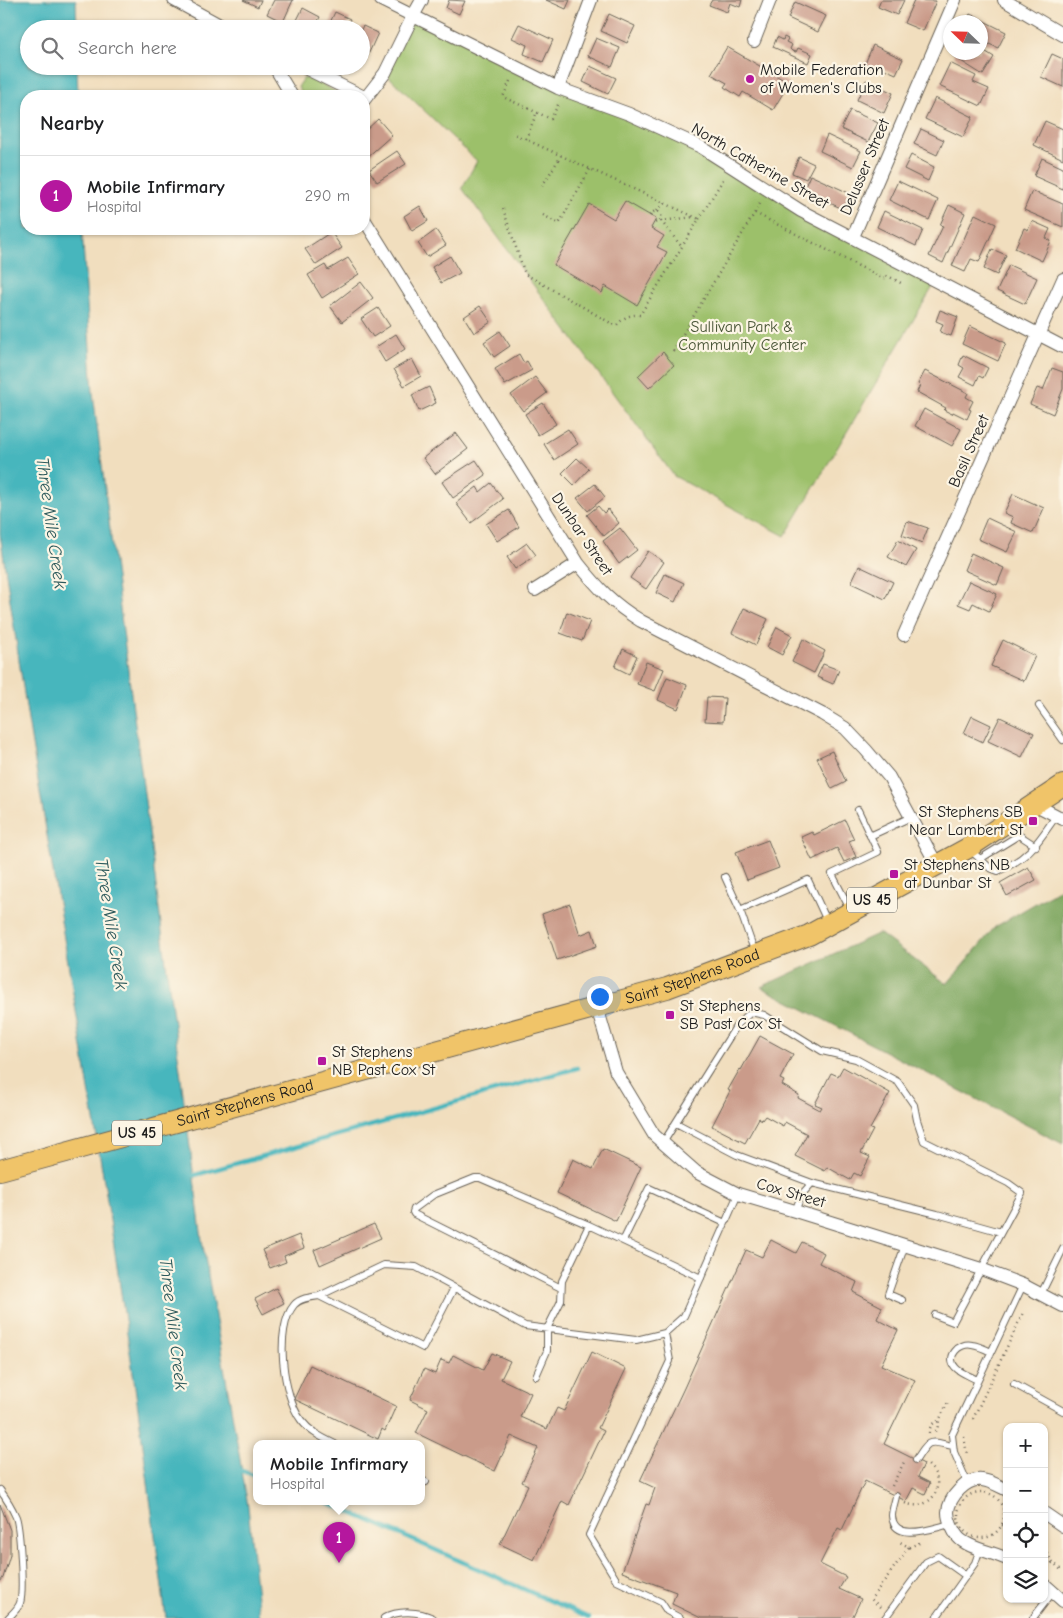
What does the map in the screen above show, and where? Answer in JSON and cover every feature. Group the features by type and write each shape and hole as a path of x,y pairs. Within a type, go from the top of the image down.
{"main road":[{"name":"Saint Stephens Road","path":"0,1170 667,988 809,935 937,865 974,854 1014,828 1034,804 1063,785"}],"street":[{"path":"174,0 211,20"},
{"name":"North Catherine Street","path":"381,0 558,88 629,114 701,147 801,211 1063,347"},
{"path":"370,91 385,73 422,0"},
{"path":"558,88 591,0"},
{"path":"754,41 770,0"},
{"name":"Delusser Street","path":"853,237 955,0"},
{"path":"1004,0 1063,35"},
{"path":"279,75 288,90"},
{"path":"319,75 348,90"},
{"name":"Dunbar Street","path":"370,229 578,563 609,599 641,621 846,728 889,777 937,865"},
{"name":"Basil Street","path":"904,636 1063,278"},
{"path":"535,590 578,563"},
{"path":"1034,804 1060,817"},
{"name":"Cox Street","path":"597,1007 616,1072 654,1135 696,1172 738,1194 981,1269 1022,1285 1063,1306"},
{"path":"1003,1488 981,1480 968,1484 952,1499 948,1512 951,1524 958,1538 1004,1558"},
{"path":"1048,1516 1063,1526"},
{"path":"1049,1588 1063,1601"}],"lane":[{"path":"1039,706 1063,740"},
{"path":"851,912 832,874 878,852 858,810"},
{"path":"870,836 911,817"},
{"path":"974,854 990,868 998,871 1012,865 1036,846 1060,817"},
{"path":"1014,828 1036,846"},
{"path":"725,877 740,910 756,955"},
{"path":"740,910 808,880 829,924"},
{"path":"663,1143 737,1025 751,1012 764,1015 822,1051 856,1059 898,1082 914,1105 924,1141 1008,1183 1022,1193 953,1322 935,1315"},
{"path":"676,1123 737,1155 812,1182 1001,1232"},
{"path":"561,1288 414,1214 414,1209 433,1195 475,1178 480,1178 589,1225 701,1278"},
{"path":"795,1211 802,1194 812,1182"},
{"path":"623,1241 649,1188 725,1223"},
{"path":"327,1440 312,1433 299,1418 289,1396 283,1342 289,1313 298,1301 319,1296 384,1266 416,1267 525,1326 636,1340 665,1333 684,1316 738,1194"},
{"path":"536,1376 547,1351 547,1329 561,1301 561,1288 566,1272 589,1225"},
{"path":"902,1300 888,1294 905,1245"},
{"path":"1041,1294 1063,1250"},
{"path":"968,1484 954,1452 952,1435 1022,1285"},
{"path":"319,1296 423,1348 454,1288"},
{"path":"665,1333 670,1361 589,1535 616,1580 661,1602 667,1611 680,1618"},
{"path":"977,1380 956,1368 952,1363 952,1355 962,1344 972,1344 991,1352"},
{"path":"1014,1384 1063,1411"},
{"path":"916,1459 928,1443 933,1442 953,1446"},
{"path":"0,1490 15,1516 19,1533 20,1602 13,1614 8,1618"},
{"path":"896,1498 892,1516 900,1530 909,1533 951,1524"},
{"path":"936,1618 975,1563 980,1549"},
{"path":"885,1618 926,1562 938,1556 966,1576"},
{"path":"1033,1618 1049,1588"},
{"path":"384,1618 392,1613 408,1612 424,1614 433,1618"}],"path":[{"path":"510,80 503,97 552,118 559,102"},
{"path":"526,140 537,112"},
{"path":"514,134 699,219"},
{"path":"542,186 561,156"},
{"path":"543,215 559,224 590,169"},
{"path":"502,209 525,274 616,326 625,317 640,315 724,178"},
{"path":"673,351 761,202"},
{"path":"650,216 652,212 657,211 664,203"},
{"path":"657,211 662,215 661,221 682,247"},
{"path":"755,212 884,279 886,275 903,284"},
{"path":"653,223 694,217"},
{"path":"972,1421 1024,1312"},
{"path":"928,1435 929,1427 939,1421"},
{"path":"964,1437 968,1457"},
{"path":"896,1498 917,1506 929,1501 934,1496 937,1487 934,1470 926,1462 916,1459"},
{"path":"977,1492 991,1494 997,1498 1004,1511 1002,1525 991,1536 983,1538 968,1534 962,1528 959,1521 960,1505 964,1499 977,1492"},
{"path":"1048,1555 1063,1572"},
{"path":"1048,1566 1053,1562"}],"green space":[{"name":"Sullivan Park & Community Center","path":"413,16 701,147 801,211 937,280 785,536 674,476 462,188 477,161 385,73"},
{"path":"304,78 312,79 333,90 299,90 298,87"},
{"path":"1063,887 1063,1144 761,987 879,933 947,984 995,927"}],"water":[{"name":"Three Mile Creek","path":"0,0 76,0 77,20 20,20 20,75 77,75 78,90 20,90 20,235 82,235 93,393 114,562 202,1240 248,1506 259,1618 166,1618 134,1379 105,1187 28,720 0,534"}],"building":[{"path":"243,0 261,0 258,7"},
{"path":"274,0 293,0 284,20 279,20 267,14"},
{"path":"449,0 465,1 459,14 446,8"},
{"path":"546,0 570,0 566,9"},
{"path":"712,0 742,0 740,7 730,3 727,12 709,5"},
{"path":"881,0 904,0 897,15 878,7"},
{"path":"914,0 936,1 923,31 904,23"},
{"path":"795,2 826,16 818,32 788,18"},
{"path":"303,8 320,17 318,20 297,20"},
{"path":"335,12 350,19 350,20 331,20"},
{"path":"609,14 635,26 627,43 601,31"},
{"path":"988,23 1006,32 998,48 988,44"},
{"path":"519,24 553,40 543,62 524,54 527,45 512,38"},
{"path":"370,29 378,33 370,51"},
{"path":"777,37 783,40 784,37 788,39 786,42 792,45 790,49 792,51 796,52 798,48 812,54 808,63 773,47"},
{"path":"596,38 620,48 612,67 588,56"},
{"path":"873,45 903,59 896,74 880,67 877,72 864,66"},
{"name":"Mobile Federation of Women's Clubs","path":"727,47 789,83 773,110 743,92 740,97 724,87 727,83 711,74"},
{"path":"988,53 994,57 983,75 959,60 988,60"},
{"path":"1052,54 1063,59 1063,87 1041,77"},
{"path":"950,63 976,76 973,82 989,89 981,106 939,86"},
{"path":"590,66 616,78 608,94 583,82"},
{"path":"866,80 893,93 884,113 857,100"},
{"path":"935,98 973,117 963,137 925,119"},
{"path":"850,110 878,123 868,142 841,129"},
{"path":"378,119 392,135 370,155 370,126"},
{"path":"1045,121 1063,129 1063,159 1034,145"},
{"path":"921,129 944,140 937,155 914,144"},
{"path":"827,135 861,151 853,167 820,151"},
{"path":"397,151 406,164 377,182 370,169"},
{"path":"911,155 934,167 928,181 904,169"},
{"path":"799,157 814,164 806,179 792,173"},
{"path":"1042,158 1063,168 1063,189 1034,176"},
{"path":"810,175 851,194 843,209 803,191"},
{"path":"898,181 938,200 929,220 889,200"},
{"path":"1032,191 1063,204 1063,227 1024,210"},
{"path":"625,201 656,219 651,228 664,236 657,247 667,252 637,305 605,286 602,293 554,265 589,204 614,219"},
{"path":"949,205 965,213 943,263 929,256 943,226 940,225"},
{"path":"420,206 428,221 412,231 404,216"},
{"path":"884,211 923,230 916,246 877,227"},
{"path":"975,214 996,224 979,262 971,259 965,272 952,266"},
{"path":"1032,221 1050,229 1046,238 1051,241 1042,261 1015,248 1024,228 1028,230"},
{"path":"436,230 446,245 427,257 418,243"},
{"path":"326,235 333,235 342,248 316,265 305,249"},
{"path":"992,249 1006,255 997,275 984,269"},
{"path":"450,256 460,273 441,283 432,267"},
{"path":"348,258 359,274 322,298 308,275 325,265 328,270"},
{"path":"1009,265 1037,278 1025,304 997,291"},
{"path":"361,282 373,298 342,322 330,306"},
{"path":"480,306 491,322 474,333 464,317"},
{"path":"378,308 390,326 373,337 361,319"},
{"path":"940,310 958,317 951,336 940,332 943,324 936,321"},
{"path":"970,326 1006,343 998,361 962,344"},
{"path":"500,331 510,346 494,357 484,342"},
{"path":"396,334 405,349 385,362 376,347"},
{"path":"663,352 674,365 649,388 638,376"},
{"path":"519,354 524,363 527,361 532,370 505,385 495,369"},
{"path":"963,355 988,368 983,378 979,376 975,385 959,377 964,368 959,365"},
{"path":"412,359 421,376 404,386 394,369"},
{"path":"1052,368 1063,372 1063,389 1053,414 1030,404 1037,388 1043,390"},
{"path":"925,371 968,393 966,397 973,401 967,419 944,410 946,408 917,392 920,385 918,384"},
{"path":"535,377 547,393 523,411 511,395"},
{"path":"429,387 436,403 419,411 412,395"},
{"path":"543,403 556,424 538,435 525,414"},
{"path":"924,409 961,429 952,446 915,426"},
{"path":"568,429 578,444 554,460 544,444"},
{"path":"456,433 468,449 435,474 423,458"},
{"path":"577,458 589,469 574,485 562,473"},
{"path":"476,460 486,475 453,498 442,482"},
{"path":"491,483 503,499 471,523 456,503 477,487 480,492"},
{"path":"595,484 605,497 588,511 577,498"},
{"path":"1013,494 1044,508 1033,533 1011,523 1013,517 1004,513"},
{"path":"598,506 604,513 608,509 619,523 604,536 587,515"},
{"path":"509,510 519,527 497,541 486,524"},
{"path":"987,518 1017,532 1007,552 978,539"},
{"path":"907,521 928,528 922,543 902,535"},
{"path":"620,528 637,550 619,564 603,541"},
{"path":"898,540 916,550 906,567 888,557"},
{"path":"527,543 536,555 515,569 507,557"},
{"path":"648,551 664,562 646,589 630,578"},
{"path":"971,553 1004,568 997,585 964,570"},
{"path":"859,566 893,582 885,599 851,583"},
{"path":"665,574 684,583 675,602 656,593"},
{"path":"969,581 997,594 989,611 973,603 970,609 958,604"},
{"path":"744,608 768,619 756,645 732,633"},
{"path":"567,612 590,621 582,641 560,633"},
{"path":"777,627 792,635 782,655 767,647"},
{"path":"803,639 825,651 814,673 792,662"},
{"path":"1003,640 1035,656 1024,681 991,666"},
{"path":"623,649 637,656 629,674 615,667"},
{"path":"646,662 664,669 655,691 637,684"},
{"path":"823,664 839,670 833,684 817,677"},
{"path":"667,677 687,685 678,709 658,700"},
{"path":"707,697 725,698 723,722 705,721"},
{"path":"972,716 991,725 983,742 964,733"},
{"path":"1000,717 1034,733 1022,757 988,741"},
{"path":"832,751 846,782 832,789 817,758"},
{"path":"845,820 854,839 849,841 856,857 844,862 837,848 812,860 801,837 812,832 814,835"},
{"path":"768,840 779,868 747,880 736,852"},
{"path":"1028,867 1036,880 1007,896 1000,883"},
{"path":"570,904 580,935 592,930 597,946 557,960 542,914"},
{"path":"760,1036 793,1054 780,1079 784,1081 782,1085 799,1095 798,1098 820,1110 822,1107 815,1104 831,1073 838,1076 843,1067 890,1093 870,1129 873,1130 861,1153 870,1157 860,1176 854,1173 850,1180 827,1167 825,1171 795,1156 807,1134 785,1122 783,1126 765,1116 762,1120 759,1118 745,1143 712,1126 730,1091 728,1090"},
{"path":"603,1149 641,1167 616,1221 557,1193 573,1159 593,1169"},
{"path":"374,1224 381,1238 320,1265 314,1250"},
{"path":"299,1235 304,1248 284,1256 286,1262 270,1268 262,1250"},
{"path":"771,1240 796,1253 802,1242 824,1253 819,1263 857,1282 853,1292 882,1307 877,1319 898,1330 881,1365 915,1380 884,1444 924,1464 918,1477 930,1483 925,1494 913,1488 906,1501 865,1481 842,1530 838,1528 820,1564 846,1577 839,1589 861,1599 852,1618 701,1618 672,1604 676,1592 622,1572 646,1504 649,1505 655,1488 640,1481 746,1250 762,1257"},
{"path":"276,1288 284,1303 263,1314 255,1299"},
{"path":"592,1352 626,1369 598,1428 604,1431 569,1505 562,1501 534,1560 500,1544 528,1485 522,1482 538,1448 511,1436 495,1471 416,1433 428,1409 410,1400 424,1369 435,1374 441,1360 449,1363 453,1355 483,1370 492,1353 510,1361 501,1379 531,1393 520,1417 547,1429 557,1408 564,1411"},
{"path":"310,1365 396,1406 385,1431 382,1429 378,1439 294,1399"},
{"path":"0,1504 10,1530 10,1555 0,1582"}],"waterway":[{"path":"188,1177 577,1068"},
{"path":"237,1469 253,1475"},
{"path":"334,1505 589,1618"}],"place":[{"name":"Mobile Federation of Women's Clubs","path":"750,79"},
{"name":"St Stephens SB Near Lambert St","path":"1033,821"},
{"name":"St Stephens NB at Dunbar St","path":"894,874"},
{"name":"St Stephens SB Past Cox St","path":"670,1015"},
{"name":"St Stephens NB Past Cox St","path":"322,1061"},
{"name":"Mobile Infirmary","path":"339,1563"}]}
